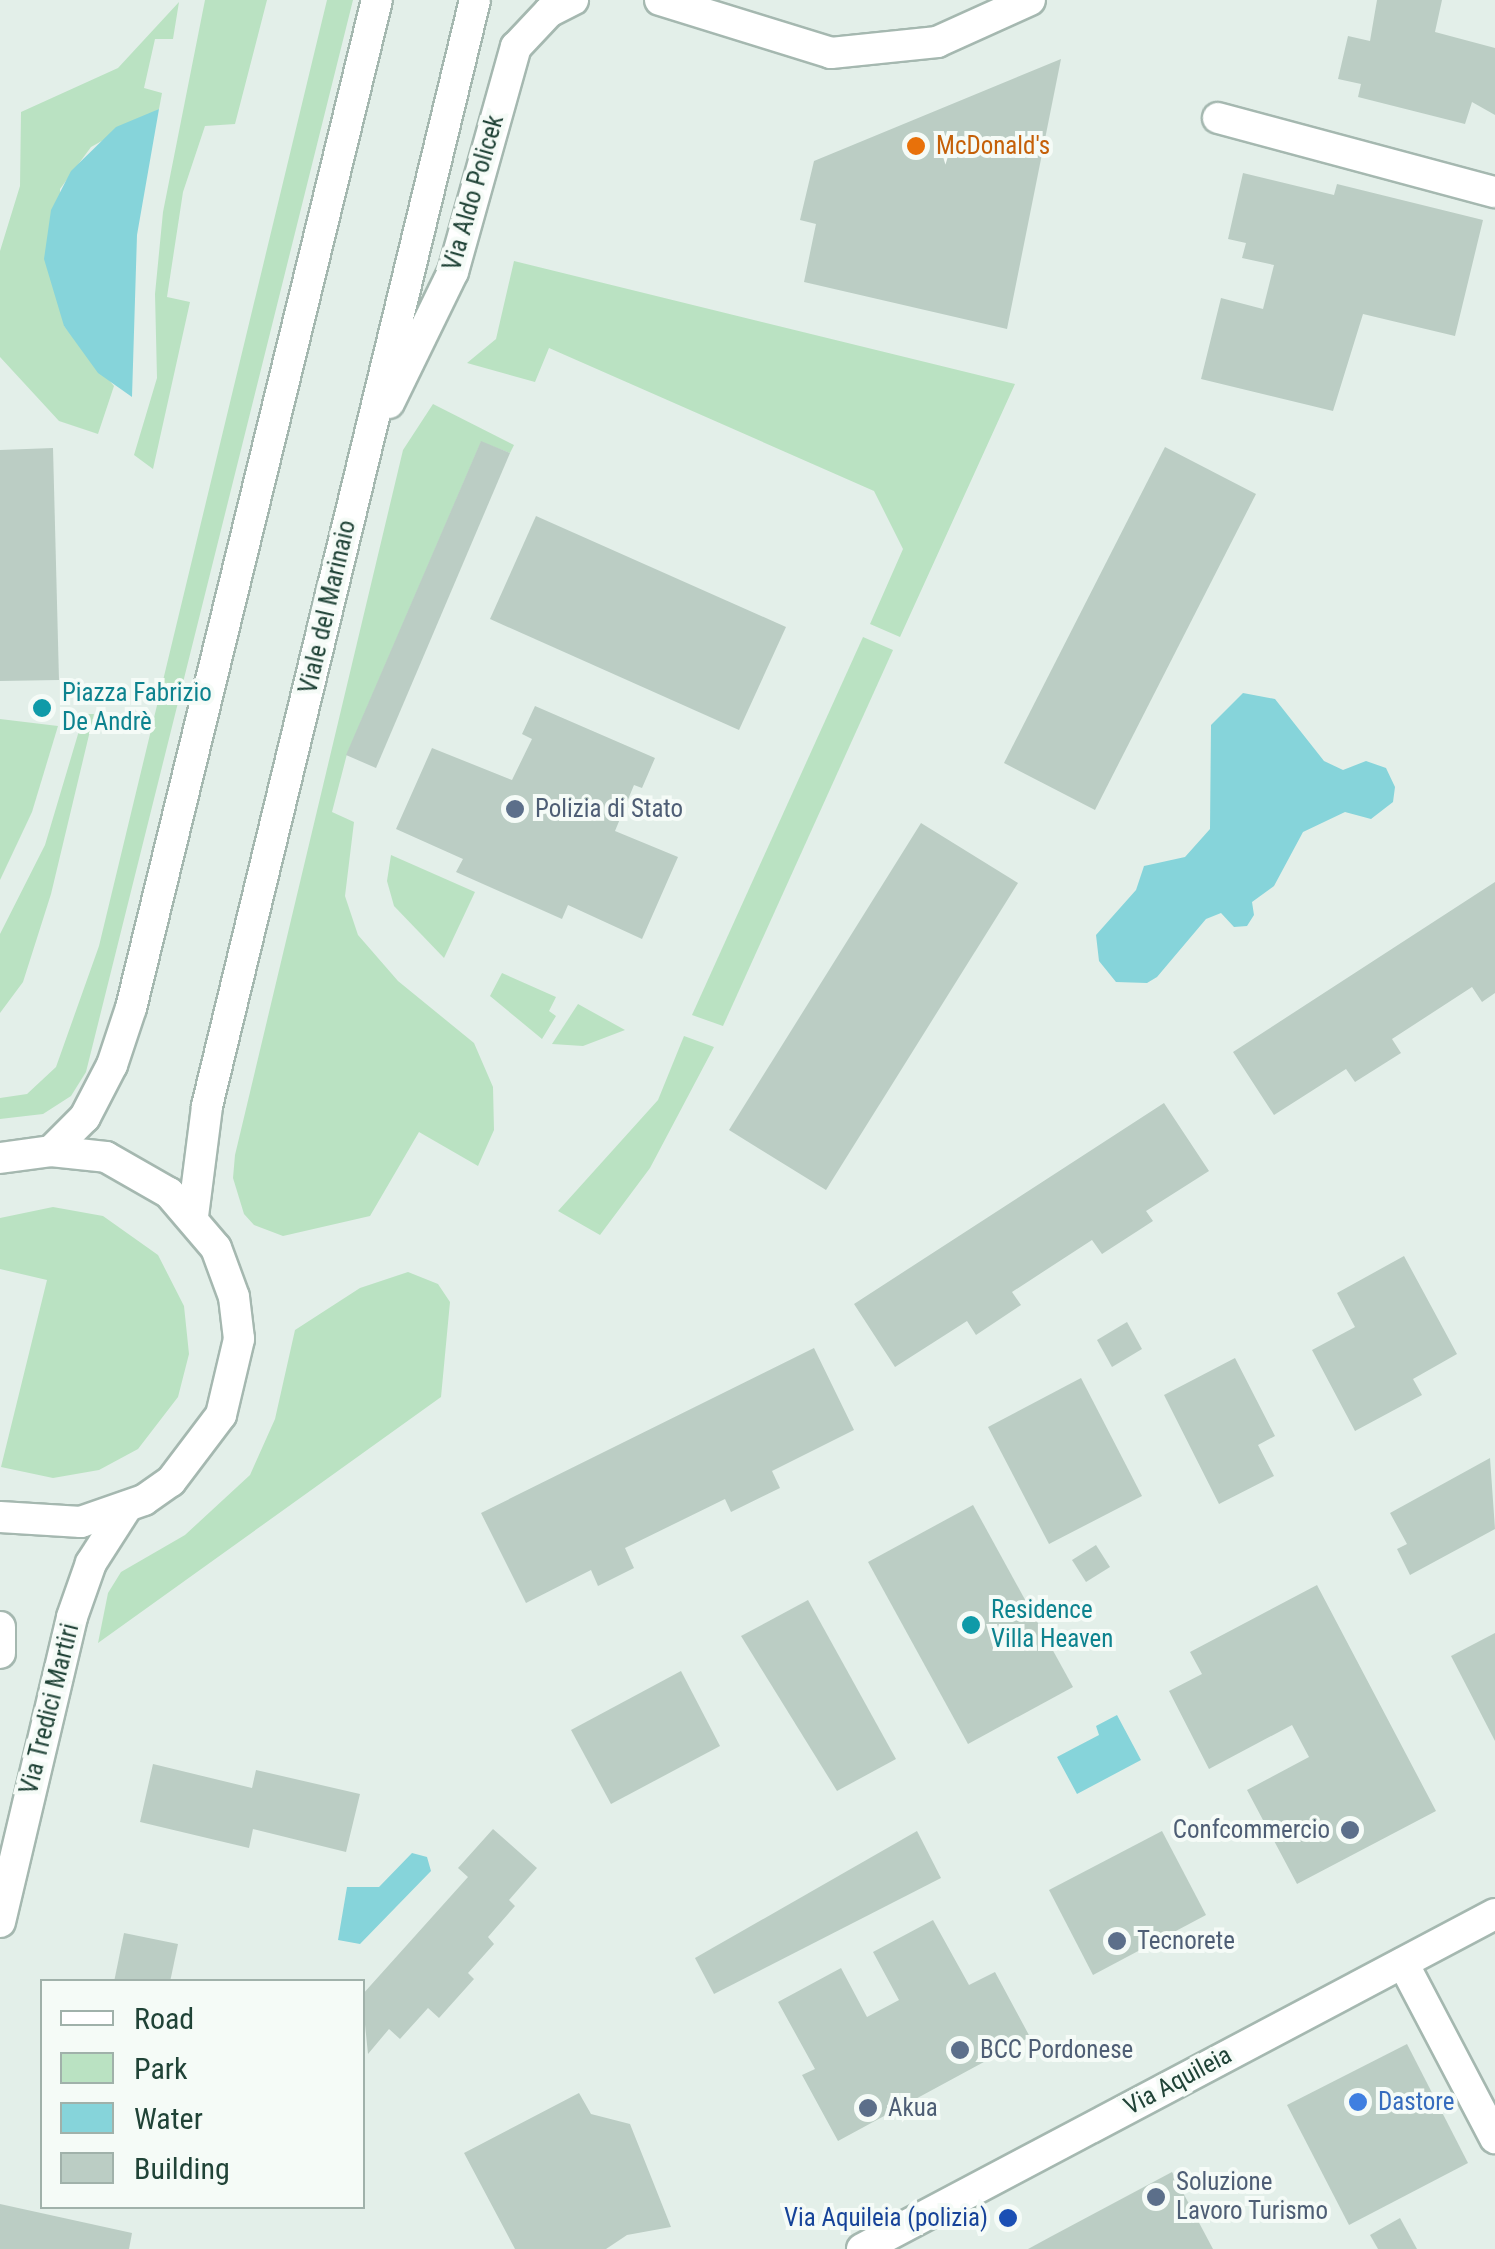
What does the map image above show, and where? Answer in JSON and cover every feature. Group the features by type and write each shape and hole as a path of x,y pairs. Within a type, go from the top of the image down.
{"street":[{"path":"51,1150 85,1117 112,1065 131,1008 377,0"},
{"name":"Viale del Marinaio","path":"194,1216 204,1122 475,0"},
{"name":"Via Aldo Policek","path":"364,456 453,272 516,47 549,12 572,0"},
{"path":"660,0 831,53 937,42 1030,0"},
{"path":"1218,118 1495,192"},
{"path":"0,1158 51,1150 106,1157 136,1171 194,1216 216,1248 234,1297 234,1379 202,1448 170,1481 127,1507 81,1522 0,1517"},
{"name":"Via Tredici Martiri","path":"0,1922 72,1617 91,1563 127,1507"},
{"path":"0,1627 0,1654"},
{"name":"Via Aquileia","path":"862,2249 1495,1914"},
{"path":"1403,1962 1495,2138"}],"green space":[{"path":"205,0 267,0 235,124 205,126 183,192 167,297 190,302 153,469 134,455 157,378 155,294 163,212"},
{"path":"327,0 353,0 86,1072 71,1096 43,1114 0,1119 0,1098 27,1094 56,1067 99,946"},
{"path":"179,2 173,39 155,39 144,88 162,93 159,109 91,147 60,189 64,326 114,386 98,434 59,421 0,357 0,251 20,186 21,112 118,68"},
{"path":"514,261 1015,384 900,637 870,624 903,549 874,491 549,348 535,382 467,363 496,339"},
{"path":"433,404 514,445 510,453 481,442 347,754 332,812 354,822 345,896 358,935 398,981 474,1043 493,1087 494,1130 478,1166 419,1132 370,1216 283,1236 254,1225 244,1214 233,1178 235,1155 403,450"},
{"path":"863,637 893,650 723,1026 692,1015"},
{"path":"84,714 94,714 51,894 23,982 0,1013 0,934 45,845"},
{"path":"0,719 58,726 32,812 0,880"},
{"path":"391,855 475,892 444,958 394,906 387,881"},
{"path":"502,973 556,997 549,1011 556,1016 542,1039 490,996"},
{"path":"578,1004 625,1030 583,1046 552,1044"},
{"path":"684,1036 714,1047 650,1168 600,1235 558,1211 658,1100"},
{"path":"53,1207 103,1216 158,1255 184,1306 189,1354 178,1397 138,1449 99,1470 53,1478 1,1467 47,1280 0,1269 0,1218"},
{"path":"408,1272 438,1284 450,1302 441,1397 98,1643 108,1593 121,1572 185,1535 250,1475 275,1419 295,1330 360,1288"}],"water":[{"path":"159,109 137,235 132,397 98,373 64,326 44,259 51,210 71,171 116,127"},
{"path":"1243,693 1275,699 1324,761 1343,770 1366,761 1386,768 1395,787 1393,802 1371,819 1345,812 1303,832 1274,886 1252,902 1254,915 1247,926 1234,927 1221,913 1206,919 1157,977 1147,983 1116,982 1099,961 1096,935 1136,890 1144,866 1185,857 1210,829 1211,725"},
{"path":"1117,1715 1141,1760 1077,1794 1057,1757 1099,1735 1096,1726"},
{"path":"412,1853 427,1857 431,1871 360,1944 338,1940 347,1887 379,1887"}],"building":[{"path":"1377,0 1442,0 1435,32 1495,48 1495,115 1472,102 1465,124 1358,97 1361,84 1338,79 1348,36 1370,41"},
{"path":"1061,59 1007,329 804,282 816,224 800,220 814,161"},
{"path":"1243,173 1334,195 1337,184 1483,220 1455,336 1363,314 1333,411 1201,379 1221,298 1263,309 1274,265 1242,258 1246,243 1228,239"},
{"path":"481,441 510,453 376,768 346,755"},
{"path":"1165,447 1256,494 1095,810 1004,763"},
{"path":"53,448 59,680 0,681 0,450"},
{"path":"536,516 786,627 739,730 490,619"},
{"name":"Polizia di Stato","path":"535,706 655,758 642,788 634,785 615,831 678,857 642,939 568,905 562,919 456,872 463,859 396,829 432,748 512,780 532,739 522,734"},
{"path":"921,823 1018,883 826,1190 729,1130"},
{"path":"1495,882 1495,993 1482,1002 1472,987 1392,1039 1401,1053 1355,1082 1346,1069 1274,1115 1233,1052"},
{"path":"1164,1103 1209,1171 1146,1211 1153,1221 1102,1254 1092,1240 1012,1292 1021,1305 976,1335 967,1321 895,1367 854,1304"},
{"path":"1404,1256 1457,1354 1413,1379 1422,1395 1355,1431 1312,1350 1355,1327 1337,1293"},
{"path":"1127,1322 1142,1349 1112,1367 1097,1340"},
{"path":"814,1348 854,1430 772,1471 780,1488 731,1512 725,1499 625,1548 634,1568 598,1586 591,1570 526,1603 481,1513"},
{"path":"1235,1358 1275,1436 1258,1445 1274,1476 1219,1504 1164,1395"},
{"path":"1081,1378 1142,1496 1049,1544 988,1427"},
{"path":"1490,1458 1495,1529 1410,1575 1397,1549 1407,1544 1390,1513"},
{"name":"Residence Villa Heaven","path":"973,1505 1073,1687 968,1744 868,1562"},
{"path":"1096,1545 1110,1567 1086,1582 1072,1560"},
{"path":"1317,1585 1436,1811 1297,1884 1247,1790 1309,1757 1292,1725 1209,1769 1169,1691 1202,1674 1190,1652"},
{"path":"808,1600 896,1759 837,1791 741,1636"},
{"path":"1495,1633 1495,1741 1451,1656"},
{"path":"681,1671 720,1746 611,1804 571,1730"},
{"path":"153,1764 252,1788 256,1770 360,1794 346,1852 253,1829 249,1848 140,1822"},
{"path":"493,1829 537,1868 509,1900 515,1906 488,1937 494,1944 468,1973 474,1979 439,2018 428,2008 400,2039 389,2029 368,2054 365,1992 468,1877 458,1868"},
{"path":"917,1831 941,1878 714,1994 695,1958"},
{"path":"1162,1831 1206,1915 1093,1975 1049,1890"},
{"path":"933,1920 969,1985 995,1972 1030,2037 838,2141 802,2075 815,2069 778,2002 841,1968 867,2017 899,2000 873,1952"},
{"path":"124,1933 178,1944 171,1979 115,1979"},
{"path":"1407,2044 1468,2163 1349,2225 1287,2105"},
{"path":"579,2093 591,2114 630,2124 671,2227 627,2235 606,2249 515,2249 464,2153"},
{"path":"1172,2172 1213,2249 1028,2249 1052,2236"},
{"path":"0,2204 132,2233 129,2249 0,2249"},
{"path":"1400,2218 1417,2249 1378,2249 1370,2235"}],"place":[{"name":"McDonald's","path":"916,146"},
{"name":"Piazza Fabrizio De Andrè","path":"42,708"},
{"name":"Polizia di Stato","path":"515,809"},
{"name":"Residence Villa Heaven","path":"971,1625"},
{"name":"Confcommercio","path":"1350,1830"},
{"name":"Tecnorete","path":"1117,1941"},
{"name":"BCC Pordonese","path":"960,2050"},
{"name":"Dastore","path":"1358,2102"},
{"name":"Akua","path":"868,2108"},
{"name":"Soluzione Lavoro Turismo","path":"1156,2197"},
{"name":"Via Aquileia (polizia)","path":"1008,2218"}]}
